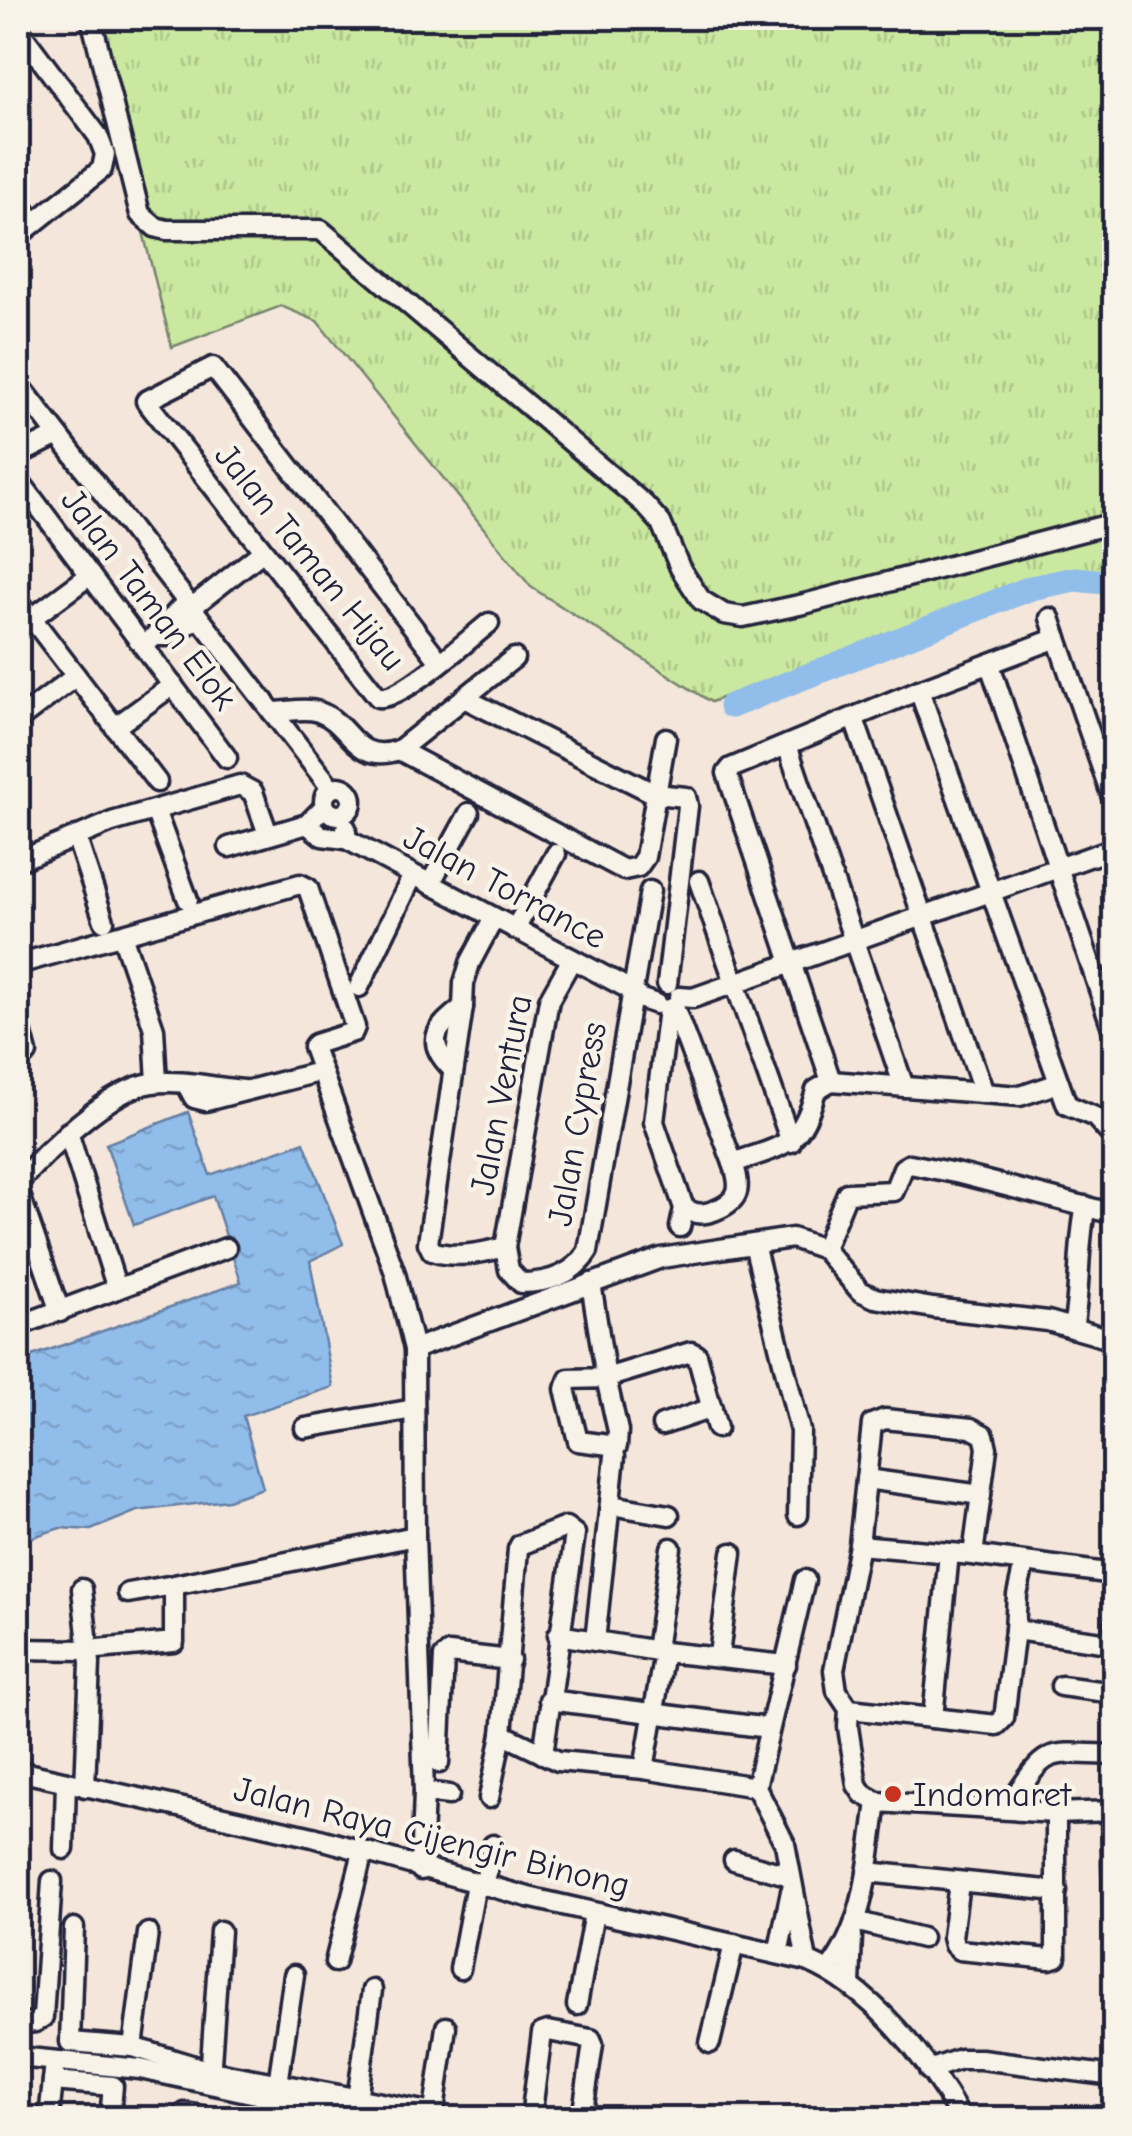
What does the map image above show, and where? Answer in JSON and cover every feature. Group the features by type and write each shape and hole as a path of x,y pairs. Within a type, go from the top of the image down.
{"street":[{"path":"90,18 140,214 155,227 167,230 321,230 644,504 662,523 680,568 709,608 743,617 822,600 1114,522"},
{"path":"18,29 98,136 105,154 102,169 18,236"},
{"path":"18,201 34,223"},
{"name":"Jalan Taman Hijau","path":"440,662 214,367 146,401 378,697 390,698 440,662 489,623"},
{"path":"18,383 272,712 327,798"},
{"path":"18,455 55,431"},
{"name":"Jalan Taman Elok","path":"18,480 90,575 150,641 172,685 227,758"},
{"path":"150,641 168,636 192,609 262,552"},
{"path":"32,618 90,575"},
{"path":"18,600 157,782"},
{"path":"1050,618 1114,803"},
{"path":"831,1081 727,773 731,768 920,690 1057,638"},
{"path":"272,712 315,710 367,751 386,754 399,750 514,658"},
{"path":"990,665 1114,1034"},
{"path":"18,720 76,676"},
{"path":"114,726 172,685"},
{"path":"920,690 1067,1105 1095,1117 1114,1138"},
{"path":"464,698 655,794 686,797 654,1122 682,1217 732,1204 737,1195 737,1176 667,998"},
{"path":"854,719 984,1093"},
{"path":"399,750 624,870 638,867 645,858 666,738"},
{"path":"787,745 904,1086"},
{"path":"18,861 76,836 240,785 254,792 268,834"},
{"path":"229,847 307,824 340,787 348,792 352,806 346,814 346,839"},
{"path":"154,810 188,900"},
{"path":"359,987 422,879 469,813"},
{"name":"Jalan Torrance","path":"307,824 322,836 346,839 633,992"},
{"path":"76,836 104,921"},
{"path":"633,992 646,986 667,998 693,998 1114,848"},
{"path":"515,929 556,854"},
{"path":"700,881 791,1142"},
{"path":"18,964 300,884 308,888 355,1027 353,1032 313,1048 395,1273 414,1349 424,1792 421,1870"},
{"name":"Jalan Cypress","path":"505,1247 510,1270 520,1283 544,1283 570,1270 588,1251 649,897 669,907"},
{"path":"494,918 470,964 464,982 463,1008 442,1024 436,1038 440,1057 453,1070 428,1244 432,1252 442,1255 505,1247"},
{"path":"122,935 154,1029 157,1082"},
{"name":"Jalan Ventura","path":"505,1247 550,1000 572,959"},
{"path":"18,1019 27,1053"},
{"path":"60,1312 18,1186 68,1132 138,1086 157,1082 188,1085 199,1102 311,1074"},
{"path":"733,1164 791,1142 811,1112 816,1090 831,1081 1020,1096 1059,1083"},
{"path":"781,1113 811,1112"},
{"path":"68,1132 118,1289"},
{"path":"824,1248 847,1193 894,1191 903,1168 910,1164 1114,1214"},
{"path":"1073,1328 1080,1291 1086,1206"},
{"path":"414,1349 661,1258 792,1238 824,1248 860,1291 875,1298 1012,1315 1114,1340"},
{"path":"754,1244 800,1431 798,1515"},
{"path":"18,1326 226,1248"},
{"path":"591,1283 606,1378 694,1352 717,1428"},
{"path":"662,1424 712,1408"},
{"path":"305,1428 414,1409"},
{"path":"973,1554 988,1448 984,1435 971,1428 878,1420 872,1424 859,1546 834,1670 837,1691 849,1709 848,1727 858,1785 863,1794 876,1802 1056,1813 1113,1811 1114,1949"},
{"path":"595,1642 615,1456"},
{"path":"866,1479 981,1495"},
{"path":"610,1504 669,1515"},
{"path":"489,1798 502,1734 520,1545 566,1527 574,1534 543,1754"},
{"path":"128,1593 416,1536"},
{"path":"859,1546 973,1554 1114,1574"},
{"path":"644,1769 671,1548"},
{"path":"718,1655 732,1552"},
{"path":"933,1718 950,1552"},
{"path":"849,1709 997,1725 1002,1722 1024,1564"},
{"path":"805,1580 756,1788 785,1844 807,1961"},
{"path":"18,1649 86,1650 174,1642 174,1585"},
{"path":"82,1590 90,1663 85,1787"},
{"path":"1015,1630 1102,1642 1111,1640 1114,1626"},
{"path":"558,1635 786,1665"},
{"path":"439,1762 444,1657 449,1652 510,1660"},
{"path":"1061,1686 1114,1693"},
{"path":"549,1700 770,1728"},
{"path":"502,1734 543,1754 576,1764 644,1769 756,1788"},
{"path":"1007,1808 1044,1758 1056,1753 1114,1754"},
{"name":"Jalan Raya Cijengir Binong","path":"18,1771 313,1838 480,1885 807,1961 830,1970 868,2000 929,2070 960,2118"},
{"path":"64,1848 66,1782"},
{"path":"424,1792 449,1795"},
{"path":"850,1985 854,1927 876,1802"},
{"path":"960,1883 952,1936 959,1950 1056,1957 1056,1813"},
{"path":"460,1969 493,1844"},
{"path":"334,1962 363,1852"},
{"path":"734,1860 791,1881"},
{"path":"866,1872 1057,1891"},
{"path":"778,1954 791,1881"},
{"path":"18,2024 36,2022 42,2017 52,1882"},
{"path":"577,2006 594,1913"},
{"path":"854,1927 922,1938"},
{"path":"830,1970 854,1927"},
{"path":"74,1928 68,2038 73,2043 134,2047 210,2077"},
{"path":"210,2077 220,1931"},
{"path":"134,2047 148,1932"},
{"path":"710,2044 734,1944"},
{"path":"261,2118 273,2090 294,1976"},
{"path":"357,2100 372,1990"},
{"path":"273,2090 357,2100 433,2116 446,2027"},
{"path":"531,2118 542,2033 548,2030 591,2039 593,2044 582,2118"},
{"path":"18,2058 210,2077 273,2090 368,2118"},
{"path":"929,2070 960,2058 1114,2076"},
{"path":"49,2118 55,2061"},
{"path":"53,2081 113,2086 110,2118"},
{"path":"181,2118 185,2113 215,2118"}],"green space":[{"path":"89,18 1114,18 1114,577 1050,578 989,595 711,702 531,587 317,321 281,306 172,347"}],"water":[{"path":"188,1112 210,1175 304,1142 343,1244 310,1261 333,1387 243,1416 263,1488 228,1500 137,1511 91,1530 60,1528 18,1542 18,1361 241,1282 213,1196 134,1225 106,1144"}],"waterway":[{"path":"731,706 1031,588 1075,579 1114,583"}],"place":[{"name":"Indomaret","path":"893,1794"}]}
